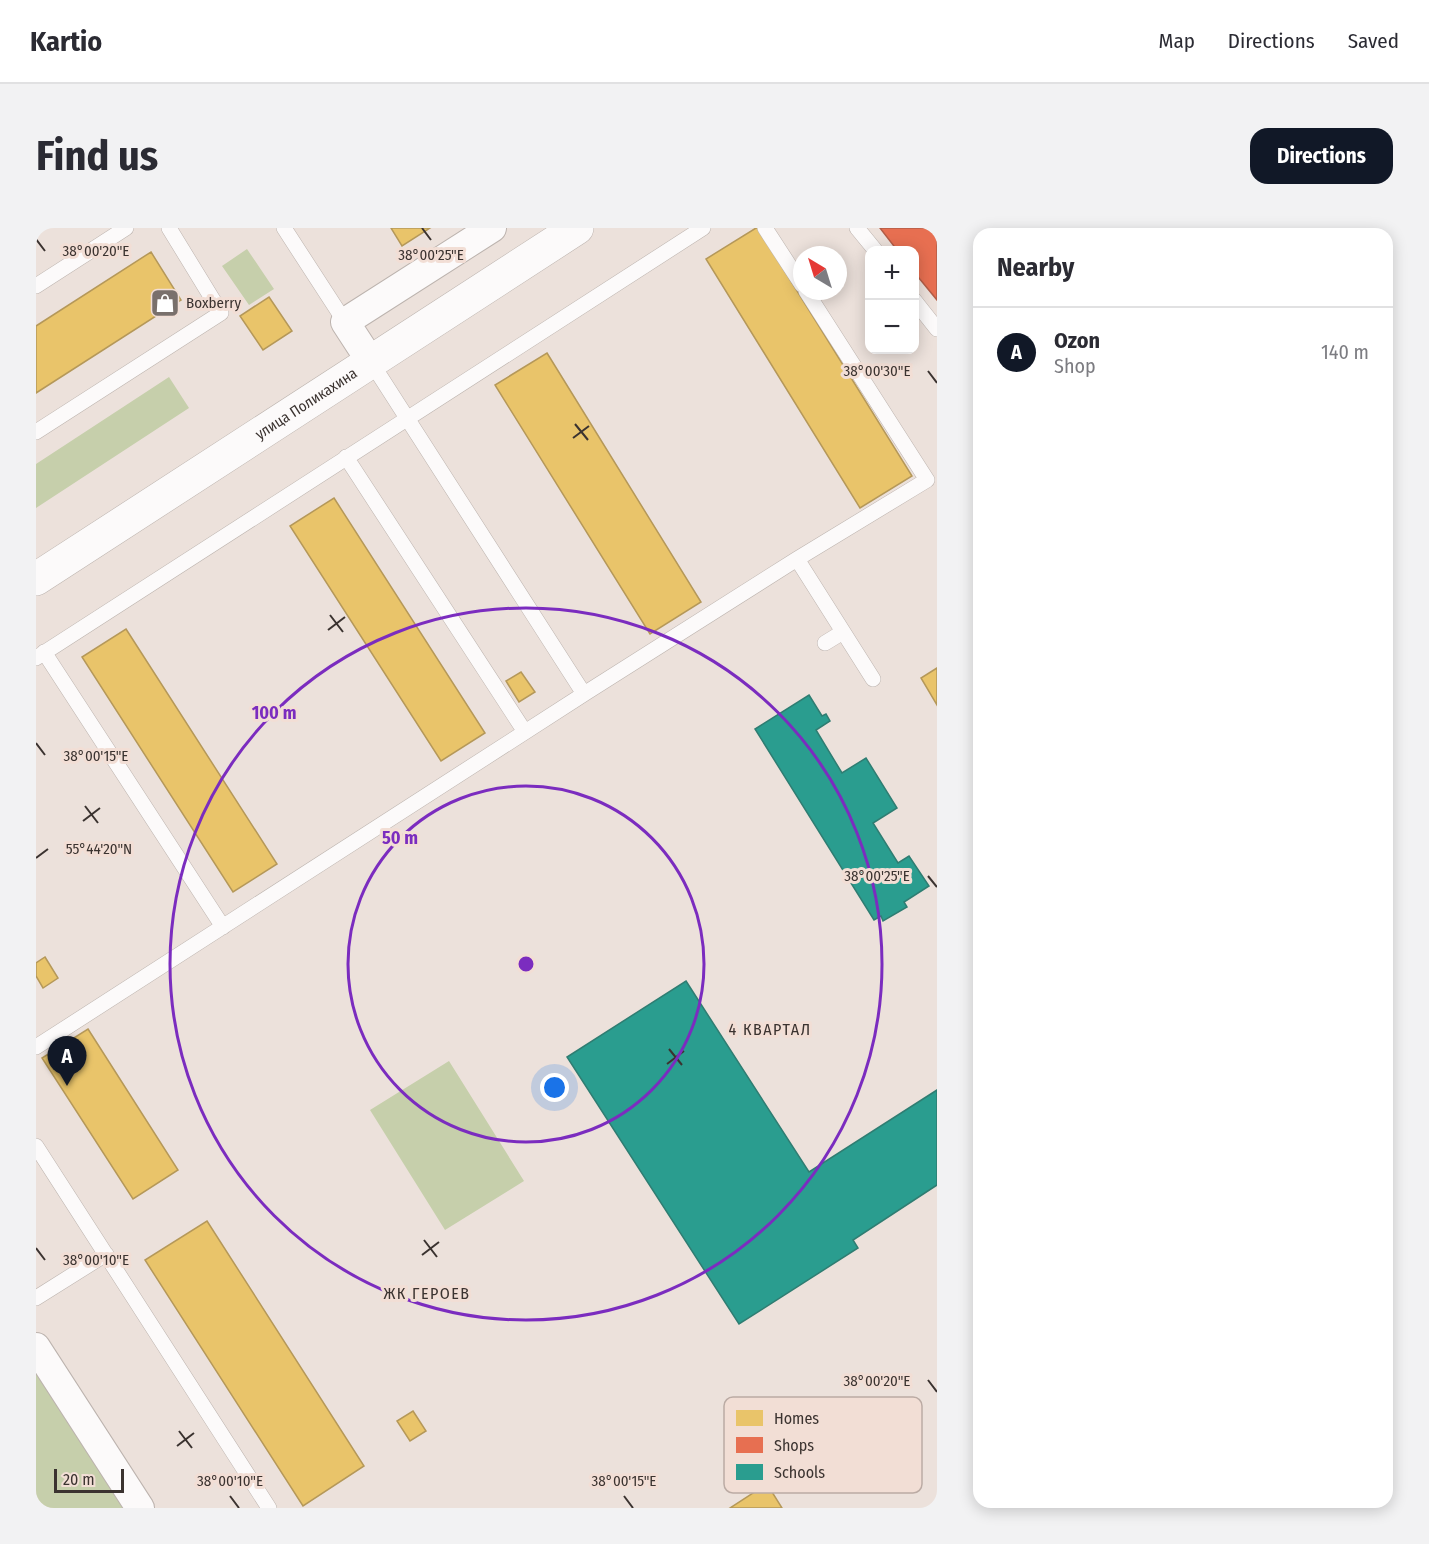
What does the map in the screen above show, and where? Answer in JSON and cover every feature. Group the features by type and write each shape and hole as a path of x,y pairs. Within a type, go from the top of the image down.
{"street":[{"path":"371,362 345,321 492,228"},
{"name":"улица Поликахина","path":"36,579 577,228"},
{"path":"36,1347 140,1508"}],"lane":[{"path":"36,286 126,228"},
{"path":"36,432 221,313 169,228"},
{"path":"284,228 345,321"},
{"path":"223,927 40,655 703,228"},
{"path":"765,228 793,271"},
{"path":"857,228 872,246"},
{"path":"36,1047 584,694 927,480 812,300"},
{"path":"919,305 937,328"},
{"path":"371,362 584,694"},
{"path":"346,458 525,732"},
{"path":"797,559 873,679"},
{"path":"825,643 843,632"},
{"path":"36,1146 269,1508"},
{"path":"36,1298 106,1254"}],"green space":[{"path":"247,249 274,289 249,305 222,266"},
{"path":"169,377 189,408 36,508 36,464"},
{"path":"449,1061 524,1181 445,1230 370,1110"},
{"path":"36,1373 123,1508 36,1508"}],"building: Homes":[{"path":"391,228 430,228 402,246"},
{"path":"758,228 793,284 793,300 803,300 912,476 860,508 706,259"},
{"path":"151,252 181,300 36,393 36,326"},
{"path":"269,297 292,331 263,350 240,316"},
{"path":"547,353 701,602 650,634 495,385"},
{"path":"334,498 485,733 441,761 290,526"},
{"path":"126,629 277,864 233,892 82,657"},
{"path":"937,668 937,705 921,678"},
{"path":"521,672 535,692 519,702 506,681"},
{"path":"45,957 58,978 43,988 36,976 36,963"},
{"path":"88,1029 178,1170 133,1199 42,1058"},
{"path":"207,1221 364,1466 303,1506 145,1260"},
{"path":"413,1411 426,1431 410,1441 397,1421"},
{"path":"753,1493 773,1493 782,1508 730,1508"}],"building: Shops":[{"path":"880,228 937,228 937,300 919,278 919,246 894,246"}],"building: Schools":[{"path":"809,695 822,716 826,714 830,721 816,730 842,773 866,758 897,808 873,823 898,863 909,856 929,886 904,902 907,907 883,921 881,916 874,920 755,729"},
{"path":"686,981 809,1172 937,1090 937,1185 853,1240 858,1248 739,1324 567,1057"}],"place":[{"name":"Boxberry","path":"165,303"},
{"name":"Ozon","path":"67,1086"}],"district":[{"name":"4 КВАРТАЛ","path":"770,1029"},
{"name":"ЖК ГЕРОЕВ","path":"427,1293"}]}
